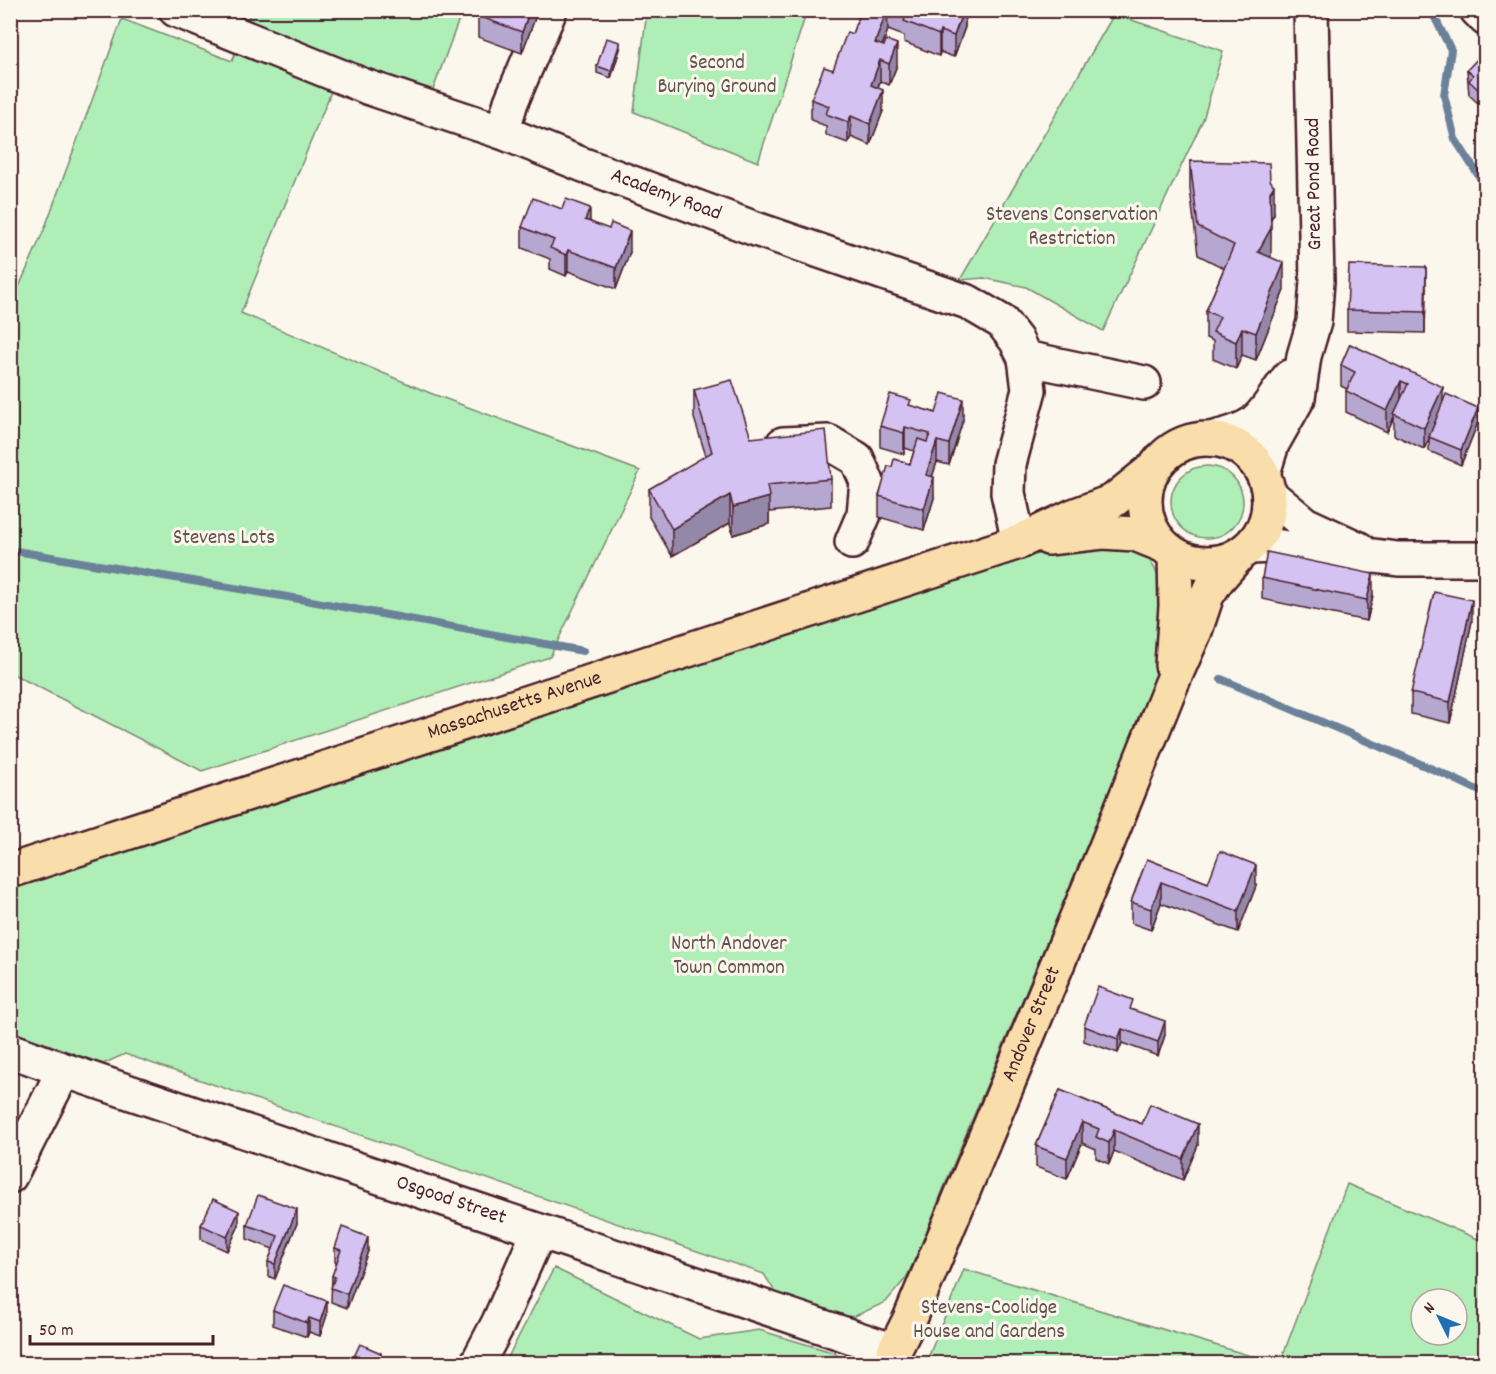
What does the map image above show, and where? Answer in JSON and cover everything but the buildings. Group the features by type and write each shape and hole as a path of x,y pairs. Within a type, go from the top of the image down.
{"main road":[{"path":"1210,439 1226,442 1241,449 1254,460 1266,483 1268,513 1262,532 1244,551 1223,562 1206,564 1190,562 1168,550 1152,532 1146,517 1144,500 1147,484 1154,468 1172,449 1190,441 1210,439"},
{"name":"Massachusetts Avenue","path":"10,871 1019,542 1073,516 1113,501 1154,468"},
{"name":"Massachusetts Avenue","path":"1019,542 1103,532 1135,534 1168,550"},
{"name":"Andover Street","path":"1168,550 1176,606 1171,685"},
{"name":"Andover Street","path":"892,1357 1065,948 1195,631 1207,595 1217,580 1244,551"}],"street":[{"path":"502,132 511,102 550,10"},
{"name":"Great Pond Road","path":"1266,483 1272,444 1298,398 1304,356 1314,322 1317,281 1311,10"},
{"path":"1477,10 1485,19"},
{"name":"Academy Road","path":"187,13 367,87 502,132 753,228 968,302 1002,322 1016,340 1025,358"},
{"name":"Great Pond Road","path":"1210,439 1236,433 1251,426 1272,404 1304,356"},
{"path":"1019,542 1008,493 1009,464 1029,390 1025,358 1144,383"},
{"path":"758,445 828,442 857,459 867,482 864,514 852,542"},
{"path":"1266,483 1305,524 1374,556"},
{"path":"1244,551 1275,546 1340,558 1374,556 1398,559 1485,559"},
{"name":"Osgood Street","path":"10,1050 539,1231 892,1357"},
{"path":"10,1176 64,1070"},
{"path":"477,1364 499,1322 539,1231"}],"green space":[{"name":"Stevens Lots","path":"251,11 462,11 433,90 344,60 241,313 430,393 640,471 550,657 202,771 11,673 11,305 44,230 122,19 232,61"},
{"name":"Second Burying Ground","path":"647,11 807,11 758,162 634,112"},
{"name":"Stevens Conservation Restriction","path":"1114,14 1223,51 1203,120 1103,331 1026,287 984,278 960,280"},
{"path":"1214,466 1233,476 1241,488 1243,502 1241,516 1233,528 1221,536 1200,538 1181,528 1173,516 1171,495 1181,476 1193,468"},
{"name":"North Andover Town Common","path":"1109,541 1147,556 1161,586 1164,642 1155,683 919,1251 906,1278 886,1302 853,1317 819,1311 777,1295 764,1274 125,1054 103,1064 11,1031 11,887 1026,557 1087,542"},
{"path":"1347,1184 1485,1242 1485,1363 1280,1363"},
{"path":"554,1268 699,1339 759,1330 835,1353 845,1363 505,1363"},
{"name":"Stevens-Coolidge House and Gardens","path":"964,1269 1274,1363 926,1363"}],"waterway":[{"path":"1431,10 1451,50 1444,95 1455,139 1486,187"},
{"path":"10,550 311,601 583,651"},
{"path":"1221,679 1486,794"}]}
